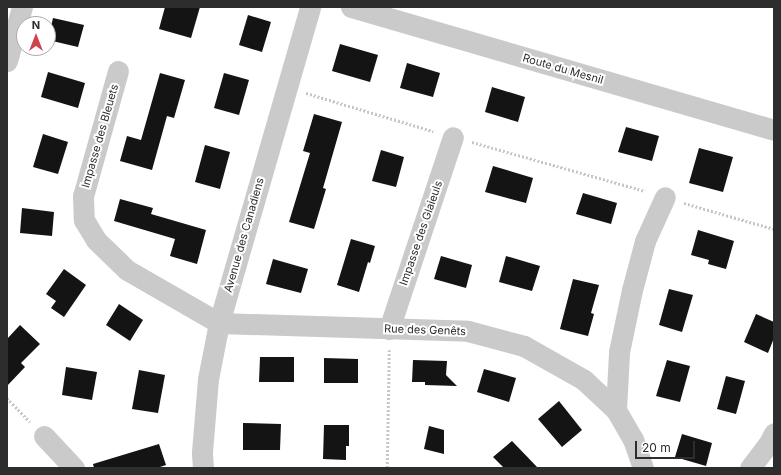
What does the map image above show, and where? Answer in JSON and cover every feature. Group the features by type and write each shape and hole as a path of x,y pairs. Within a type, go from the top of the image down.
{"street":[{"path":"8,54 22,7"},
{"name":"Avenue des Canadiens","path":"203,468 202,452 208,379 219,323 310,7"},
{"name":"Route du Mesnil","path":"351,7 774,130"},
{"path":"7,20 8,54"},
{"name":"Impasse des Bleuets","path":"118,71 83,196 84,220 96,240 127,270 219,323"},
{"name":"Impasse des Glaieuls","path":"389,329 453,137"},
{"path":"616,410 619,352 632,290 645,241 665,197"},
{"name":"Rue des Genêts","path":"219,323 468,331 524,346 584,380 616,410 633,439 643,468"},
{"path":"750,468 769,444 774,433"},
{"path":"44,436 74,468"}],"path":[{"path":"299,91 453,137 774,229"},
{"path":"387,468 389,329"},
{"path":"7,398 44,436"}],"building":[{"path":"165,7 200,7 191,38 159,29"},
{"path":"248,15 271,22 262,52 239,45"},
{"path":"56,19 84,25 78,47 56,42"},
{"path":"340,44 378,55 370,82 332,71"},
{"path":"407,63 440,73 433,97 400,88"},
{"path":"48,72 85,83 78,108 41,97"},
{"path":"160,73 185,80 174,118 167,116 152,170 120,161 127,136 141,140"},
{"path":"224,73 249,80 239,115 214,108"},
{"path":"492,87 525,97 518,122 485,112"},
{"path":"314,114 342,122 323,188 326,189 314,229 289,222 310,153 303,151"},
{"path":"626,127 659,136 652,161 618,152"},
{"path":"43,134 68,142 58,174 33,167"},
{"path":"205,145 230,152 220,189 195,182"},
{"path":"699,148 733,157 723,192 689,183"},
{"path":"381,150 404,157 396,187 372,181"},
{"path":"493,166 533,178 526,203 485,192"},
{"path":"583,193 617,203 611,224 576,214"},
{"path":"120,199 153,208 151,214 206,230 197,264 170,256 175,239 114,221"},
{"path":"22,208 54,212 52,236 20,233"},
{"path":"698,230 734,241 726,269 708,264 709,260 691,255"},
{"path":"351,239 375,246 370,263 368,262 359,292 337,285"},
{"path":"441,256 472,265 466,288 434,279"},
{"path":"506,256 540,266 532,291 499,282"},
{"path":"273,259 308,269 301,293 266,284"},
{"path":"64,269 86,285 64,317 51,308 56,301 46,294"},
{"path":"573,279 599,285 591,313 594,314 588,336 560,329"},
{"path":"669,289 693,295 682,332 659,325"},
{"path":"119,304 143,320 130,341 106,325"},
{"path":"756,314 774,322 774,338 768,353 744,342"},
{"path":"20,325 40,344 21,363 25,367 7,386 7,339"},
{"path":"260,357 294,357 294,382 259,382"},
{"path":"324,358 358,359 358,383 324,383"},
{"path":"413,360 447,361 446,375 457,386 425,385 425,382 412,382"},
{"path":"667,360 690,366 680,402 656,396"},
{"path":"66,367 97,372 92,400 62,395"},
{"path":"484,369 516,378 509,402 477,392"},
{"path":"139,370 165,375 158,413 132,409"},
{"path":"726,376 745,381 736,414 717,409"},
{"path":"559,401 582,430 562,447 538,419"},
{"path":"243,423 281,424 280,450 243,450"},
{"path":"324,425 349,425 349,446 346,446 346,460 323,459"},
{"path":"429,426 444,430 444,454 424,449"},
{"path":"682,434 712,443 706,466 675,457"},
{"path":"512,441 538,468 504,468 493,457"},
{"path":"159,444 166,465 157,468 94,468 93,464"}]}
